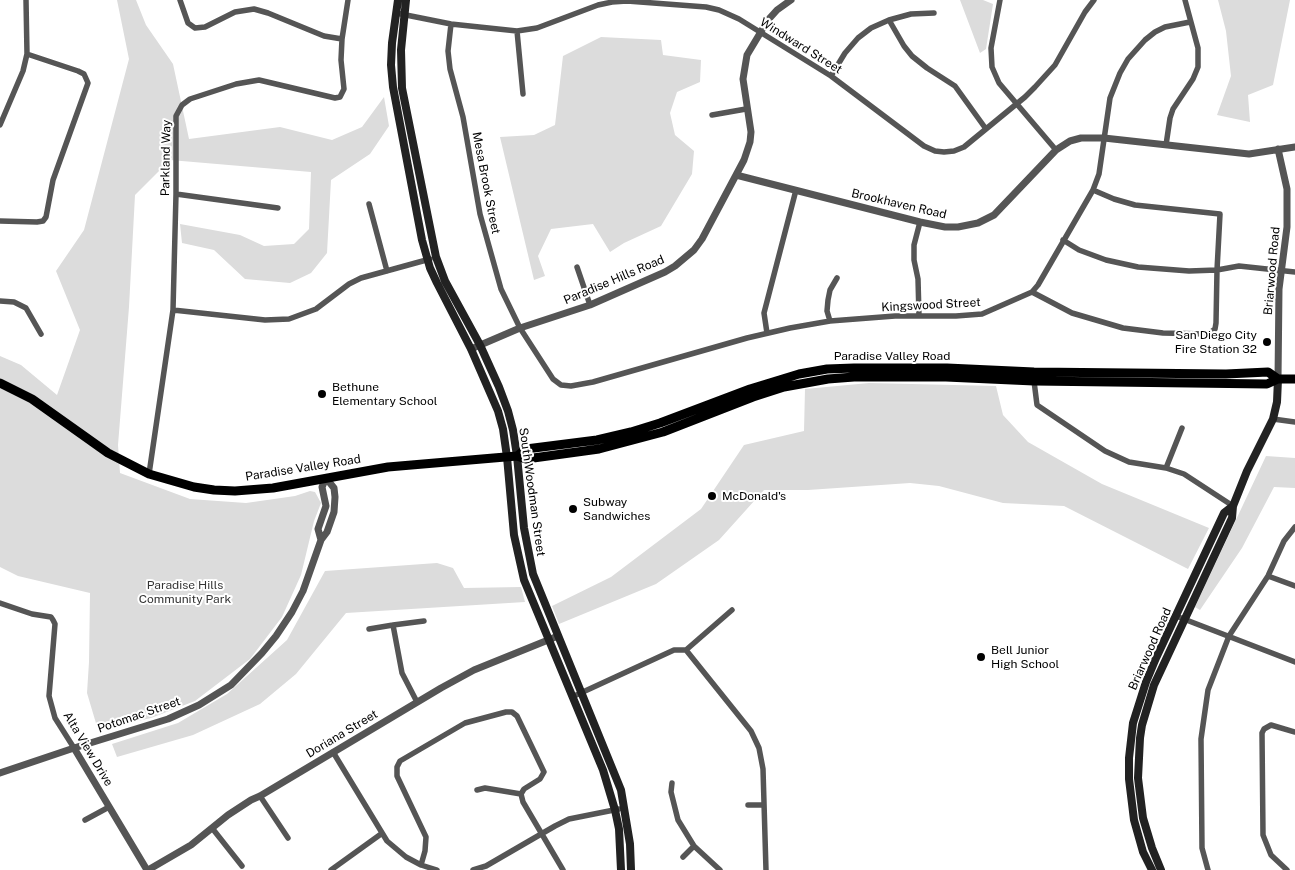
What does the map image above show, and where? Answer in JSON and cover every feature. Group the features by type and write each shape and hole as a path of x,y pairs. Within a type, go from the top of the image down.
{"main road":[{"name":"South Woodman Street","path":"398,0 402,88 436,257 445,281 480,345 508,411 514,430 528,552 541,596 615,774 626,808 631,870"},
{"name":"South Woodman Street","path":"406,0 400,14 391,65 393,87 418,223 437,283 471,349 498,411 503,428 507,457 514,536 524,580 603,770 619,829 621,870"},
{"name":"Paradise Valley Road","path":"517,456 526,449 597,440 631,432 660,423 750,388 799,374 827,370 854,368 937,368 1043,372 1226,374 1268,372 1278,379"},
{"name":"Paradise Valley Road","path":"0,383 39,403 108,453 149,474 194,487 228,491 253,491 388,467 517,456 526,459 599,449 663,432 753,397 801,383 828,379 854,377 946,377 1034,381 1267,384 1278,379 1295,379"},
{"name":"Briarwood Road","path":"1162,870 1152,848 1143,818 1138,778 1142,725 1152,692 1232,518 1233,506 1273,419 1277,402 1278,379"},
{"name":"Briarwood Road","path":"1152,870 1143,852 1134,820 1129,779 1131,736 1146,682 1224,513 1233,506"},
{"path":"1131,736 1134,739 1133,755 1138,761"}],"street":[{"path":"0,124 23,71 27,54 26,0"},
{"path":"180,0 188,23 196,28 205,27 240,11 254,10 268,13 324,36 342,39"},
{"name":"Parkland Way","path":"149,474 173,310 176,116 182,105 190,99 236,84 259,80 335,98 340,97 344,89 341,60 348,0"},
{"name":"Paradise Hills Road","path":"471,349 520,328 590,305 665,272 694,250 702,239 744,160 750,142 751,132 743,86 747,54 772,15 792,0"},
{"path":"1000,0 991,48 992,67 999,83 1056,150"},
{"name":"Windward Street","path":"400,14 451,24 517,31 537,28 598,5 627,1 712,8 732,15 831,76 924,146 935,151 949,152 959,150 1030,92 1055,65 1085,12 1094,0"},
{"path":"1166,145 1170,118 1198,67 1198,48 1185,0"},
{"path":"831,76 845,53 858,38 871,28 889,20 911,14 934,13"},
{"path":"889,20 908,51 927,68 954,86 986,129"},
{"path":"1093,190 1114,199 1136,205 1220,214 1216,323 1211,332 1206,334 1163,333 1123,328 1072,313 1032,292 1038,285 1093,190 1099,174 1110,98 1128,59 1155,32 1190,22"},
{"name":"Mesa Brook Street","path":"451,24 448,51 450,70 462,117 480,214 501,289 520,328 554,378 564,386"},
{"path":"517,31 523,94"},
{"path":"0,221 43,221 48,208 53,180 88,83 84,74 78,71 27,54"},
{"path":"712,115 746,109"},
{"name":"Brookhaven Road","path":"736,175 920,222 945,227 958,227 971,225 998,212 1056,150 1070,141 1081,138 1104,138 1248,154 1295,147"},
{"name":"Briarwood Road","path":"1278,149 1287,189 1287,227 1281,272 1278,379"},
{"path":"767,333 764,313 796,190"},
{"path":"176,194 278,208"},
{"path":"369,204 387,271"},
{"path":"919,316 918,279 914,260 914,245 920,222"},
{"path":"1063,240 1079,250 1106,260 1138,268 1174,271 1217,270 1239,266 1295,272"},
{"path":"173,310 265,320 289,319 316,309 355,281 369,275 436,257"},
{"path":"577,267 590,305"},
{"path":"830,321 827,311 828,300 830,290 837,278"},
{"name":"Kingswood Street","path":"564,386 593,382 767,333 830,321 982,314 1032,292"},
{"path":"0,301 14,302 26,308 41,334"},
{"path":"1034,381 1037,405 1106,451 1129,462 1166,468 1184,474 1233,506"},
{"path":"1273,419 1295,422"},
{"path":"1166,468 1182,428"},
{"name":"Potomac Street","path":"1,770 168,719 199,705 231,685 262,654 292,612 303,591 321,540 327,532 334,512 334,488 326,478 322,487 326,506 318,529 321,540"},
{"path":"1208,870 1202,848 1201,734 1208,690 1229,636 1268,576 1284,541 1295,527"},
{"path":"1268,576 1295,586"},
{"name":"Alta View Drive","path":"0,603 20,611 51,617 55,624 48,690 55,718 148,870"},
{"path":"572,697 674,650 686,650 732,610"},
{"path":"1176,616 1295,662"},
{"path":"369,629 424,621"},
{"path":"393,625 402,673 417,702"},
{"name":"Doriana Street","path":"148,870 191,845 244,804 417,702 474,670 558,636"},
{"path":"686,650 751,731 759,748 762,769 766,870"},
{"path":"421,865 426,850 426,837 397,776 397,768 400,761 465,723 512,712 517,716 544,772 540,780 524,789 521,794 523,802 563,870"},
{"path":"1287,870 1271,855 1265,844 1262,830 1262,733 1264,729 1271,725 1295,732"},
{"path":"333,752 381,834 399,852 421,865 437,870"},
{"path":"672,783 671,792 678,820 694,846 720,870"},
{"path":"476,790 485,788 521,794"},
{"path":"260,796 288,838"},
{"path":"748,805 762,805"},
{"path":"86,820 109,807"},
{"path":"473,870 487,868 569,819 626,808"},
{"path":"212,828 242,866"},
{"path":"331,870 381,834"},
{"path":"683,857 694,846"}],"green space":[{"name":"Paradise Hills Community Park","path":"117,0 136,0 146,25 173,64 189,139 280,127 332,140 362,127 384,97 389,126 370,154 331,180 327,253 311,273 290,283 245,279 214,250 182,243 180,224 240,235 264,246 294,244 309,229 311,172 170,160 135,195 129,307 118,445 120,473 190,499 246,503 295,496 310,491 315,492 321,503 314,521 301,575 282,617 250,659 195,701 151,718 98,730 87,693 90,593 18,576 0,567 0,356 21,365 57,395 80,330 56,271 84,230 129,59"},
{"path":"960,0 983,0 993,4 986,49 980,53"},
{"path":"1218,0 1290,0 1273,85 1248,95 1250,122 1217,115 1231,76 1226,31"},
{"path":"601,37 661,40 663,55 701,60 700,82 677,92 670,113 675,135 694,151 692,174 661,226 624,243 610,252 593,224 551,229 538,256 545,276 534,280 500,137 534,135 555,125 563,56"},
{"path":"869,383 996,386 1003,415 1028,442 1102,484 1209,528 1188,569 1064,506 1003,503 939,486 910,483 808,490 764,490 719,540 656,584 559,624 552,606 611,577 701,509 744,445 804,431 805,389"},
{"path":"1266,456 1295,458 1295,488 1274,487 1242,548 1200,610 1195,607"},
{"path":"437,563 453,568 464,588 521,587 525,602 346,613 296,674 260,704 193,735 117,757 112,744 178,723 227,694 287,640 325,571"}],"place":[{"name":"San Diego City Fire Station 32","path":"1267,342"},
{"name":"Bethune Elementary School","path":"322,394"},
{"name":"McDonald's","path":"712,496"},
{"name":"Subway Sandwiches","path":"573,509"},
{"name":"Bell Junior High School","path":"981,657"}]}
